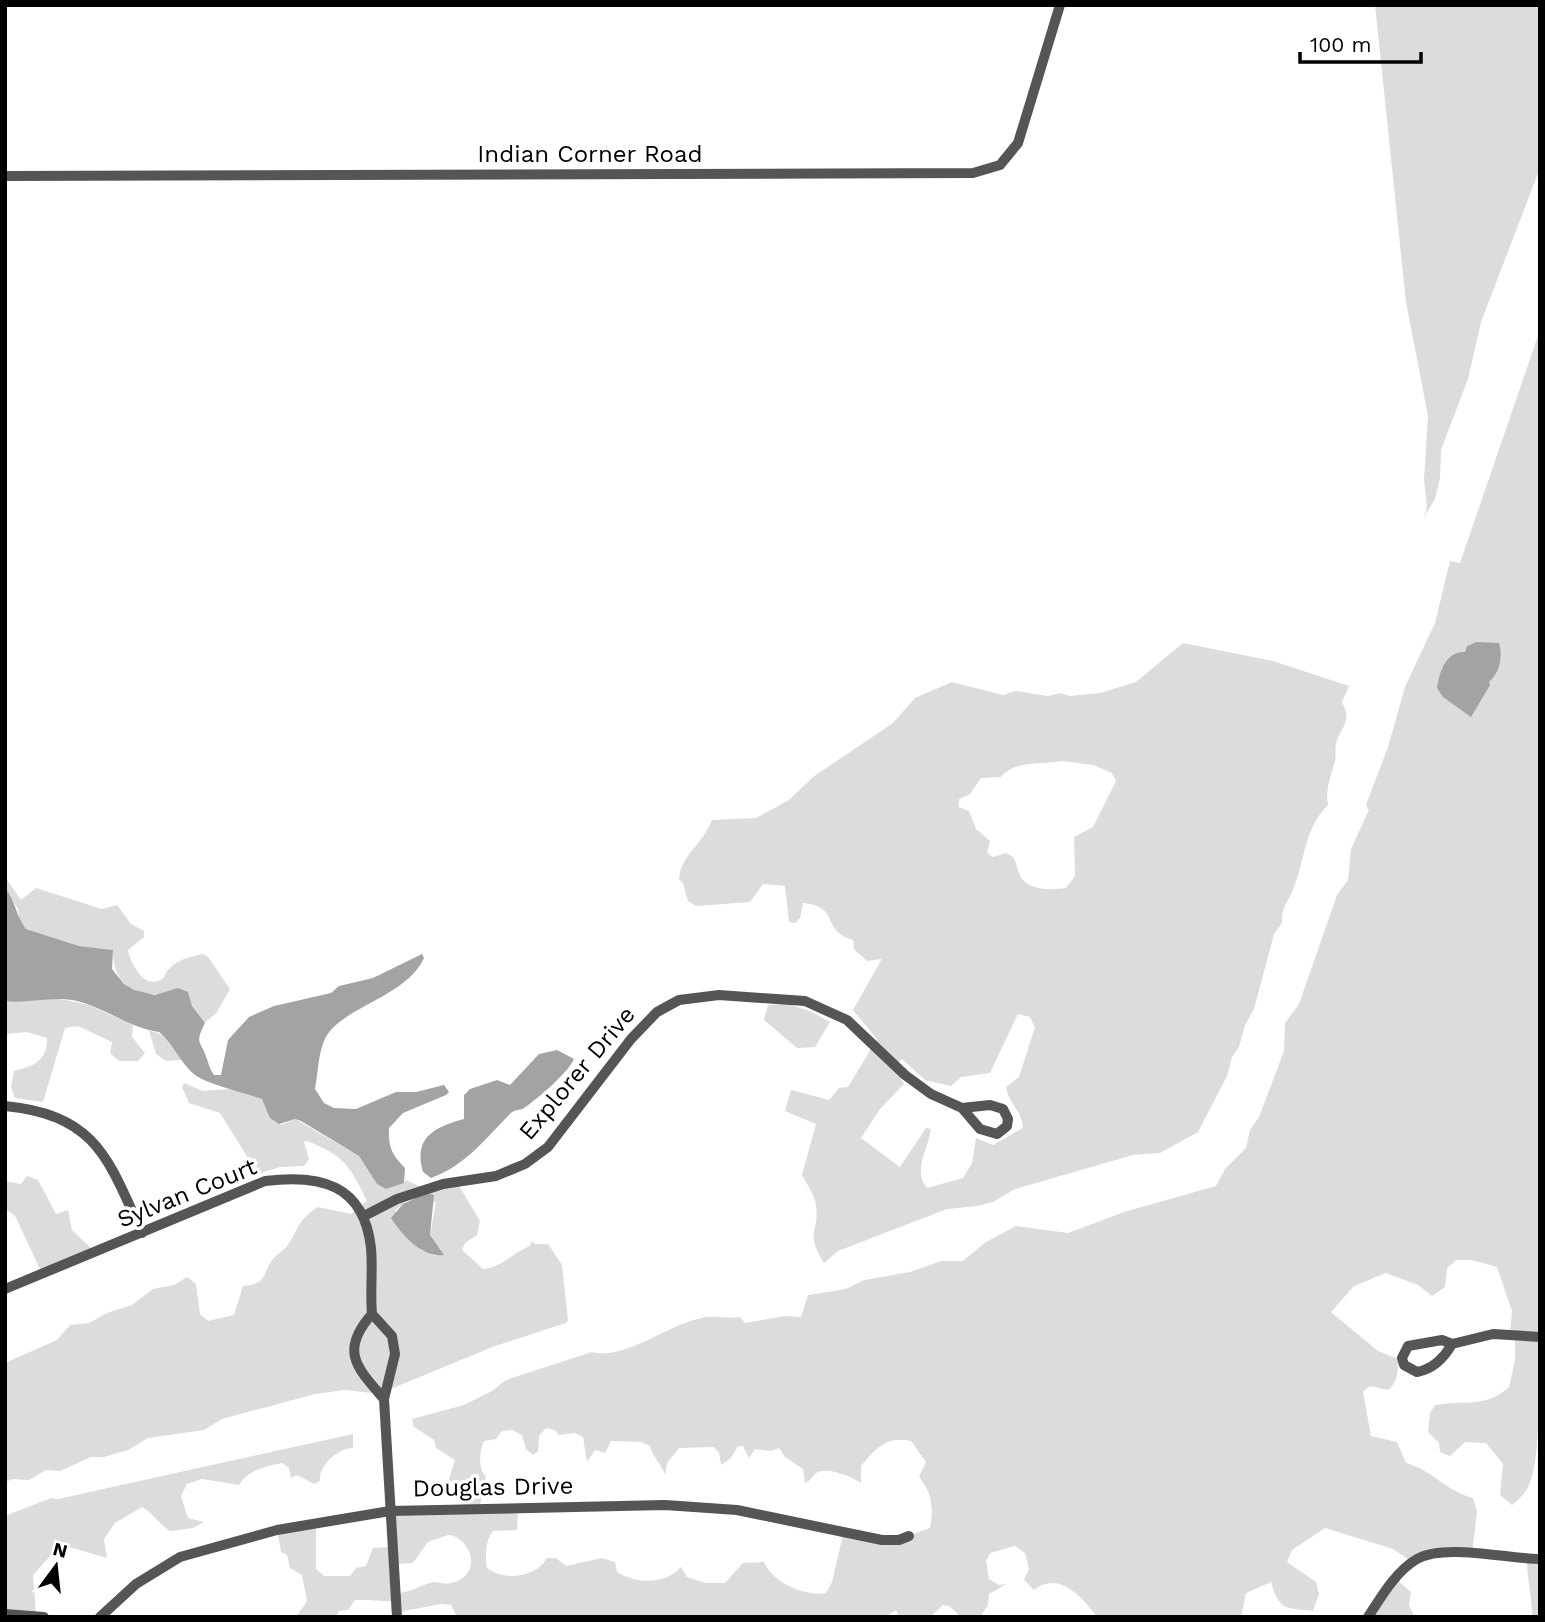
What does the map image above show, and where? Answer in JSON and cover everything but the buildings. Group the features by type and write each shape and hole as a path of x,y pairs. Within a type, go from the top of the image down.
{"street":[{"name":"Indian Corner Road","path":"5,176 973,173 1000,165 1018,144 1060,5"},
{"name":"Explorer Drive","path":"363,1216 397,1199 443,1184 496,1176 525,1164 548,1147 631,1039 657,1012 679,1000 719,995 805,1001 847,1020 905,1075 930,1094 962,1108"},
{"path":"5,1106 50,1114 78,1128 97,1143 111,1163 142,1233"},
{"name":"Sylvan Court","path":"5,1289 265,1181 299,1177 326,1182 341,1189 363,1216 371,1251 372,1314"},
{"path":"383,1399 354,1361 353,1347 372,1314 387,1329 394,1345 395,1361 383,1399 397,1617"},
{"path":"1452,1344 1446,1355 1426,1370 1417,1372 1404,1365 1402,1358 1408,1346 1442,1340 1452,1344 1493,1334 1540,1337"},
{"name":"Douglas Drive","path":"100,1617 155,1571 192,1553 277,1530 390,1511 665,1505 710,1507 882,1540 899,1540 909,1536"},
{"path":"1368,1617 1393,1582 1419,1558 1446,1553 1540,1559"},
{"path":"5,1614 44,1617"}],"shaded area":[{"path":"1375,5 1540,5 1540,168 1481,322 1468,379 1441,450 1440,478 1435,499 1424,517 1427,507 1424,480 1428,416 1406,302"},
{"path":"1540,330 1540,1348 1536,1455 1529,1485 1519,1499 1512,1505 1500,1495 1503,1464 1486,1443 1465,1442 1450,1456 1440,1452 1439,1443 1428,1432 1430,1413 1435,1405 1484,1401 1501,1394 1509,1387 1515,1360 1515,1335 1510,1333 1512,1311 1497,1267 1472,1260 1456,1260 1447,1268 1445,1287 1432,1296 1418,1285 1386,1273 1354,1286 1331,1312 1378,1351 1398,1359 1397,1376 1388,1390 1370,1386 1363,1392 1371,1436 1397,1442 1406,1463 1473,1498 1477,1512 1472,1553 1441,1552 1411,1561 1393,1549 1325,1528 1292,1550 1287,1562 1316,1582 1319,1594 1313,1611 1281,1604 1271,1582 1246,1593 1241,1617 1097,1617 1078,1595 1061,1585 1052,1583 1034,1590 1024,1580 1029,1569 1025,1553 1015,1546 990,1553 986,1561 989,1579 999,1585 1006,1584 989,1594 988,1605 980,1617 961,1617 949,1606 943,1605 930,1617 899,1617 896,1610 885,1617 457,1617 451,1605 441,1604 399,1612 395,1601 355,1600 348,1610 339,1611 336,1617 296,1617 307,1601 302,1575 290,1568 287,1555 281,1552 278,1535 316,1526 316,1569 324,1576 350,1576 356,1568 366,1566 373,1548 390,1547 390,1514 462,1510 464,1492 448,1482 455,1460 436,1448 434,1440 414,1427 412,1419 464,1405 492,1391 506,1380 592,1352 605,1353 632,1347 702,1318 740,1317 745,1323 785,1316 801,1317 808,1295 846,1289 864,1280 910,1272 941,1261 963,1261 986,1242 1016,1226 1068,1233 1124,1212 1216,1186 1225,1169 1246,1148 1250,1130 1259,1117 1284,1051 1285,1023 1299,1004 1337,895 1348,880 1351,849 1369,810 1366,805 1388,747 1405,687 1435,623 1450,561 1460,563","holes":["1476,642 1489,682 1452,701 1467,646","546,1428 555,1430 559,1435 575,1433 583,1437 587,1462 595,1450 605,1453 611,1441 641,1442 650,1446 665,1475 667,1463 679,1448 713,1447 719,1452 721,1465 731,1458 738,1446 743,1446 749,1458 755,1449 771,1451 779,1448 785,1457 803,1469 805,1483 823,1471 847,1476 861,1483 861,1466 877,1449 895,1440 911,1441 926,1462 919,1477 931,1501 930,1528 891,1542 843,1535 832,1582 826,1593 818,1594 799,1590 782,1582 764,1562 743,1563 725,1583 706,1583 687,1577 681,1567 659,1580 633,1579 617,1572 615,1562 602,1558 566,1566 556,1558 547,1558 536,1570 520,1575 503,1575 487,1568 487,1544 493,1531 517,1530 518,1512 479,1510 486,1477 480,1460 481,1450 484,1441 496,1439 502,1431 512,1430 522,1435 526,1449 533,1455 538,1451 539,1436","448,1535 460,1540 469,1552 470,1569 458,1581 444,1584 434,1582 397,1593 395,1564 413,1563 428,1542"]},
{"path":"1476,642 1499,643 1500,659 1496,674 1471,717 1443,697 1437,688 1448,659 1465,652 1467,646"},
{"path":"1183,643 1273,661 1349,686 1342,702 1346,720 1336,744 1328,788 1328,805 1310,833 1294,887 1284,908 1282,923 1274,934 1254,1009 1245,1025 1239,1047 1198,1132 1160,1153 1133,1155 1015,1189 993,1202 947,1209 838,1251 824,1263 814,1238 817,1214 815,1201 802,1175 816,1124 785,1111 791,1090 829,1100 839,1088 848,1087 877,1039 853,1010 882,959 867,961 854,949 853,940 836,930 827,914 815,905 803,903 800,918 795,923 789,922 785,886 763,884 750,902 696,906 688,901 683,883 679,879 684,863 712,820 756,818 789,800 813,777 893,723 915,698 952,682 1003,695 1016,691 1070,696 1100,693 1136,682","holes":["1062,761 1093,765 1112,773 1116,781 1093,827 1074,837 1075,876 1066,888 1042,889 1031,886 1022,879 1013,857 1006,853 992,857 987,852 990,841 976,829 969,811 959,807 959,799 970,794 981,778 1001,777 1013,768 1021,766","1018,1014 1030,1017 1035,1027 1019,1077 1006,1087 1023,1128 993,1145 976,1138 972,1163 963,1178 927,1188 921,1174 921,1166 931,1129 926,1128 900,1167 861,1138 880,1109 904,1084 894,1066 902,1059 925,1080 951,1086 961,1077 990,1073"]},
{"path":"5,877 21,900 36,888 102,909 117,905 131,924 144,931 144,937 128,950 139,974 149,981 162,979 172,966 184,959 203,954 208,957 230,989 217,1012 205,1023 178,988 153,994 132,990 118,975 113,950 79,946 26,929 20,923 18,909 5,888"},
{"path":"5,888 26,929 79,946 113,950 112,969 124,984 134,990 155,995 178,988 188,992 192,1006 205,1023 200,1042 214,1075 221,1075 228,1040 249,1017 274,1006 331,993 339,986 373,978 422,954 424,958 415,972 402,983 343,1019 332,1029 322,1047 315,1089 324,1103 334,1108 356,1109 396,1092 416,1092 444,1085 449,1092 446,1095 403,1113 389,1128 392,1150 405,1168 404,1183 386,1189 377,1184 359,1156 301,1121 295,1119 279,1124 270,1118 262,1099 195,1075 159,1032 68,999 5,1001"},
{"path":"56,998 89,1005 133,1025 132,1037 145,1053 138,1061 119,1061 110,1053 112,1042 78,1026 65,1028 43,1102 15,1098 11,1087 14,1071 28,1067 42,1057 47,1038 27,1032 5,1034 5,1001"},
{"path":"787,1004 810,1011 830,1022 815,1047 797,1048 764,1020 768,1005"},
{"path":"149,1031 165,1037 182,1060 166,1061 156,1054"},
{"path":"557,1050 574,1059 552,1085 524,1108 512,1112 474,1151 454,1166 431,1178 423,1172 421,1150 424,1142 435,1130 464,1119 464,1095 470,1089 497,1080 510,1085 539,1054"},
{"path":"184,1083 203,1091 230,1089 263,1099 281,1125 295,1119 359,1156 377,1184 404,1183 406,1180 423,1188 458,1184 480,1221 477,1235 465,1243 462,1250 483,1269 502,1263 530,1246 532,1241 535,1244 548,1244 562,1265 568,1320 566,1323 495,1346 393,1388 372,1393 345,1390 315,1394 222,1419 204,1430 148,1438 128,1450 104,1457 91,1457 60,1471 46,1470 29,1480 13,1479 5,1482 5,1363 57,1340 70,1325 89,1323 107,1313 132,1305 153,1289 174,1285 187,1277 196,1284 200,1314 208,1321 234,1315 243,1286 263,1278 272,1260 288,1245 307,1216 318,1207 351,1214 367,1201 351,1171 338,1157 307,1141 304,1142 309,1159 304,1166 280,1167 258,1174 220,1113 189,1103 182,1087","holes":["410,1199 436,1202 430,1235 436,1256 421,1250 395,1210"]},
{"path":"27,1176 38,1180 56,1214 68,1210 72,1230 94,1251 40,1269 15,1216 5,1209 5,1181 21,1184"},
{"path":"427,1193 434,1195 430,1235 444,1255 420,1249 391,1218 403,1204"},
{"path":"353,1434 353,1448 335,1454 322,1470 320,1481 314,1484 297,1475 291,1478 289,1468 282,1463 252,1472 239,1485 202,1479 187,1484 181,1496 188,1518 204,1522 193,1528 170,1531 142,1507 115,1523 104,1539 107,1558 69,1547 51,1555 33,1575 36,1614 49,1617 5,1617 5,1516 51,1498 58,1499"},
{"path":"1540,1558 1540,1617 1532,1617 1527,1559"},
{"path":"1396,1579 1411,1592 1409,1606 1415,1617 1368,1617"}]}
